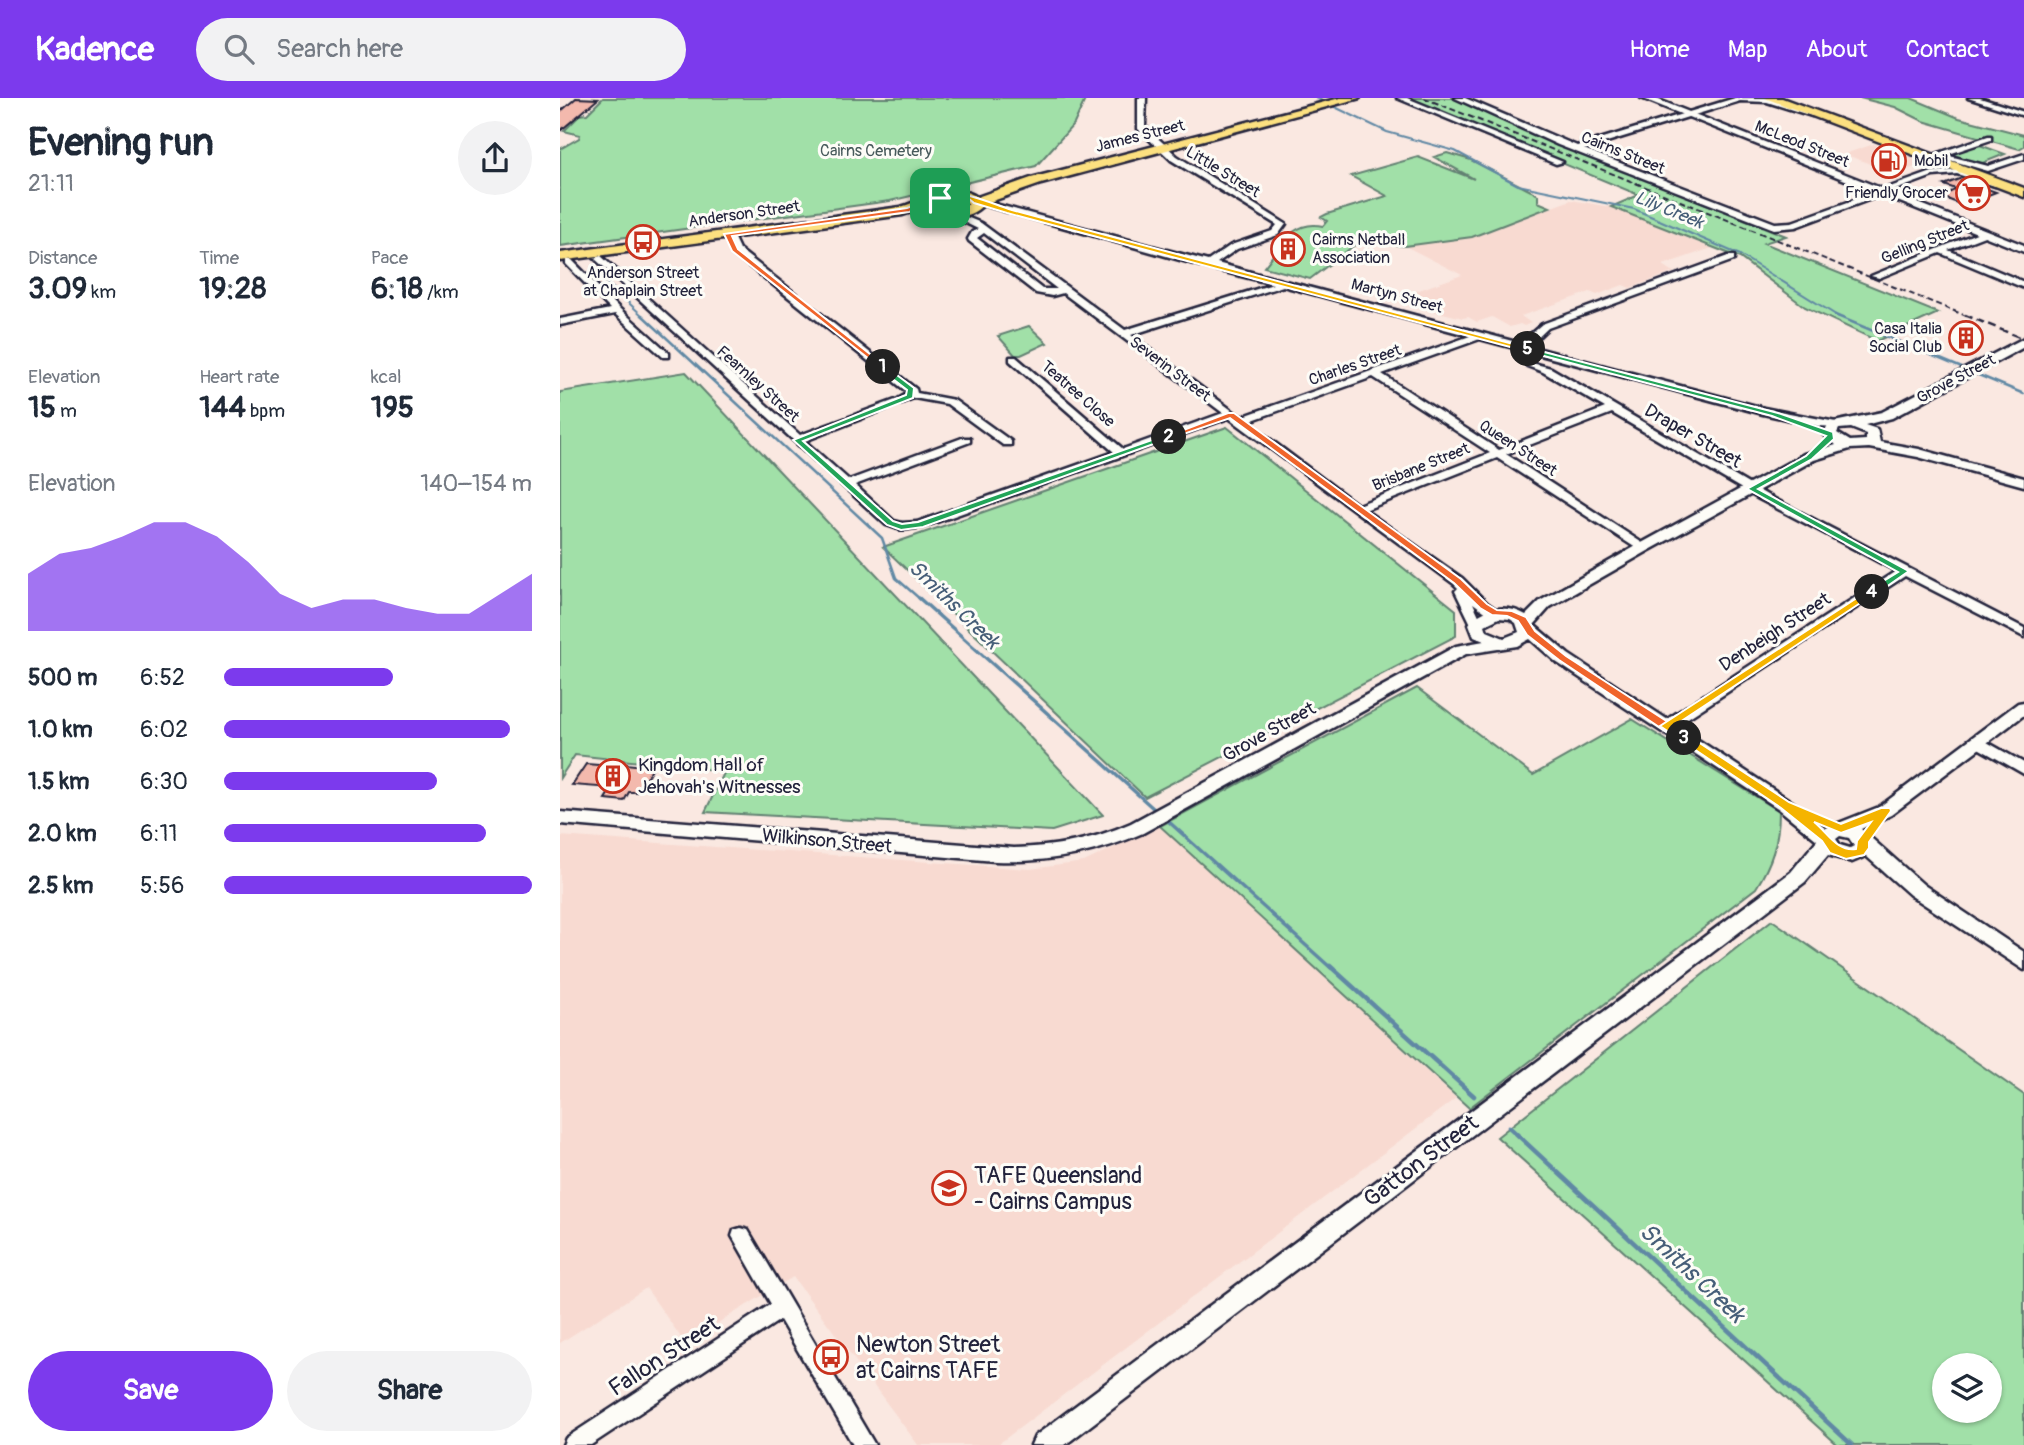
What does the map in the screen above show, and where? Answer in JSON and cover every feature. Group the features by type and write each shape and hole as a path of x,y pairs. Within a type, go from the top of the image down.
{"main road":[{"name":"James Street","path":"1159,147 1023,184 974,205 942,210 943,197 980,192 1331,102 1354,98"},
{"path":"1772,98 1941,159 2004,175 2024,188"},
{"path":"1785,98 1941,159"},
{"path":"2004,175 2024,193"},
{"path":"958,195 969,197 974,205"},
{"name":"Anderson Street","path":"563,261 942,210"},
{"name":"Anderson Street","path":"563,261 729,237"}],"street":[{"name":"Little Street","path":"1142,98 1141,127 1159,147 1282,226 1281,229 1234,247 1208,265"},
{"path":"1401,98 1559,162"},
{"name":"Cairns Street","path":"1459,98 1576,149 1763,224 1779,227 1793,225 1882,192"},
{"name":"McLeod Street","path":"1646,98 2024,249"},
{"path":"1972,98 2024,114"},
{"path":"1576,149 1742,99 1768,100 1812,114"},
{"path":"1941,159 1988,138"},
{"path":"2004,175 2024,156"},
{"path":"1882,192 1939,171 1941,159"},
{"path":"1941,159 2004,175"},
{"path":"1933,174 1958,172 2004,175 2024,163"},
{"name":"Martyn Street","path":"974,205 1010,211 1833,432"},
{"name":"Severin Street","path":"974,205 981,228"},
{"name":"Severin Street","path":"942,210 981,228 1357,509 1458,581 1483,606 1500,613"},
{"name":"Gelling Street","path":"1876,276 1984,233"},
{"path":"729,237 734,250 911,389 909,397"},
{"path":"1942,251 2024,285"},
{"name":"Fearnley Street","path":"598,258 890,523 901,527"},
{"path":"1522,347 1545,326 1731,258"},
{"path":"563,261 666,355"},
{"path":"1123,334 1281,284"},
{"path":"560,322 617,311"},
{"name":"Charles Street","path":"901,527 919,525 1122,453 1377,375 1479,336"},
{"name":"Grove Street","path":"1833,432 1888,415 2021,346"},
{"name":"Teatree Close","path":"1013,359 1122,453"},
{"name":"Draper Street","path":"1532,366 1547,370 1751,489 2024,633"},
{"name":"Queen Street","path":"1377,375 1643,548"},
{"path":"797,440 909,397 950,402 1007,443"},
{"name":"Brisbane Street","path":"1357,509 1613,409"},
{"name":"Grove Street","path":"1871,437 1888,415"},
{"path":"1852,424 1871,437 2024,482"},
{"path":"1809,457 1833,432 1849,445"},
{"path":"1562,658 1532,647 1485,638 1477,626 1485,615 1545,604 1809,457 1871,437"},
{"path":"849,484 966,440"},
{"name":"Denbeigh Street","path":"1666,726 1905,571"},
{"name":"Severin Street","path":"1446,574 1464,595 1477,626"},
{"path":"1505,643 1523,638 1527,626 1545,604"},
{"path":"1500,613 1516,616 1562,658 1785,805 1834,834 1834,850 1857,849 2024,961"},
{"name":"Grove Street","path":"1462,650 1477,626"},
{"name":"Grove Street","path":"1094,846 1137,828 1462,650 1505,643"},
{"name":"Gatton Street","path":"1044,1445 1798,877 1834,834 1885,811 2024,707"},
{"path":"1978,742 2024,769"},
{"name":"Gatton Street","path":"1798,877 1857,849 1885,811"},
{"name":"Wilkinson Street","path":"560,818 1013,855 1058,855 1094,846"},
{"path":"741,1236 864,1445"},
{"name":"Fallon Street","path":"573,1445 782,1308"}],"shaded area":[{"path":"1874,144 1926,163 1896,174 1844,154"},
{"path":"1571,200 1610,207 1712,248 1663,265 1674,272 1630,288 1623,285 1597,295 1590,292 1521,316 1531,323 1524,326 1520,324 1510,327 1492,317 1477,322 1468,317 1390,300 1462,275 1405,246 1472,237"},
{"name":"TAFE Queensland - Cairns Campus","path":"1160,826 1456,1098 997,1445 918,1445 793,1277 685,1343 646,1288 560,1343 560,836 1030,869 1084,862"}],"green space":[{"name":"Cairns Cemetery","path":"603,98 1085,100 1074,124 1036,166 890,201 560,246 560,149 580,135 564,131 576,119 560,117 587,114"},
{"path":"1405,98 1454,98 1560,145 1786,236 1764,243 1938,313 1877,341 1805,307 1740,258 1611,207 1639,195"},
{"path":"1860,98 1911,98 1959,118 2024,135 2024,146 2019,149 1923,121 1895,107"},
{"path":"1977,144 2005,154 1980,164 1951,154"},
{"path":"1447,153 1471,160 1531,191 1538,195 1538,202 1550,207 1472,237 1405,246 1360,241 1310,279 1264,267 1296,230 1304,226 1323,226 1327,221 1321,217 1327,214 1387,196 1351,176 1418,157 1474,179 1434,157"},
{"path":"1029,326 1047,343 1021,355 1015,355 998,336"},
{"path":"686,372 1103,815 1052,831 705,812 725,771 575,755 560,778 560,392"},
{"path":"1227,427 1456,610 1456,636 1145,797 883,547"},
{"path":"1417,688 1533,775 1632,719 1779,811 1774,851 1756,888 1469,1108 1160,826"},
{"path":"1772,920 2024,1095 2024,1445 1838,1445 1497,1137"}],"building":[{"path":"576,98 598,99 560,131 560,112"},
{"name":"Friendly Grocer","path":"1959,179 1996,192 1962,205 1942,197 1956,189 1944,185"},
{"name":"Kingdom Hall of Jehovah's Witnesses","path":"586,764 653,767 637,792 629,792 624,801 605,799 612,788 572,785"}],"waterway":[{"name":"Lily Creek","path":"1316,98 1387,132 1455,151 1518,185 1634,209 1740,255 1837,316"},
{"name":"Smiths Creek","path":"593,270 644,317"},
{"name":"Smiths Creek","path":"642,315 882,538 896,578 921,600"},
{"name":"Lily Creek","path":"1837,316 2024,394"},
{"name":"Smiths Creek","path":"919,598 1154,809"},
{"name":"Smiths Creek","path":"1168,821 1331,968"},
{"name":"Smiths Creek","path":"1330,966 1474,1096"},
{"name":"Smiths Creek","path":"1509,1127 1852,1445"}],"railway":[{"path":"1424,98 1969,317"},
{"path":"1965,315 2024,339"}],"place":[{"name":"Mobil","path":"1889,161"},
{"name":"Friendly Grocer","path":"1973,193"},
{"name":"Anderson Street at Chaplain Street","path":"643,242"},
{"name":"Cairns Netball Association","path":"1288,249"},
{"name":"Casa Italia Social Club","path":"1966,338"},
{"name":"Kingdom Hall of Jehovah's Witnesses","path":"613,776"},
{"name":"TAFE Queensland - Cairns Campus","path":"949,1188"},
{"name":"Newton Street at Cairns TAFE","path":"831,1357"}],"route":[{"path":"940,198 933,203 909,210 728,234 734,250 911,389 912,395 902,401 797,440 890,523 901,527 919,525 1231,415 1458,581 1483,606 1495,613 1508,613 1522,619 1534,636 1562,658 1785,805 1844,830 1885,811 1863,841 1863,849 1852,855 1834,850 1828,845 1826,838 1787,806 1785,805 1666,726 1905,571 1751,489 1809,457 1828,441 1830,434 1775,415 1010,211 962,195 940,198"}]}
